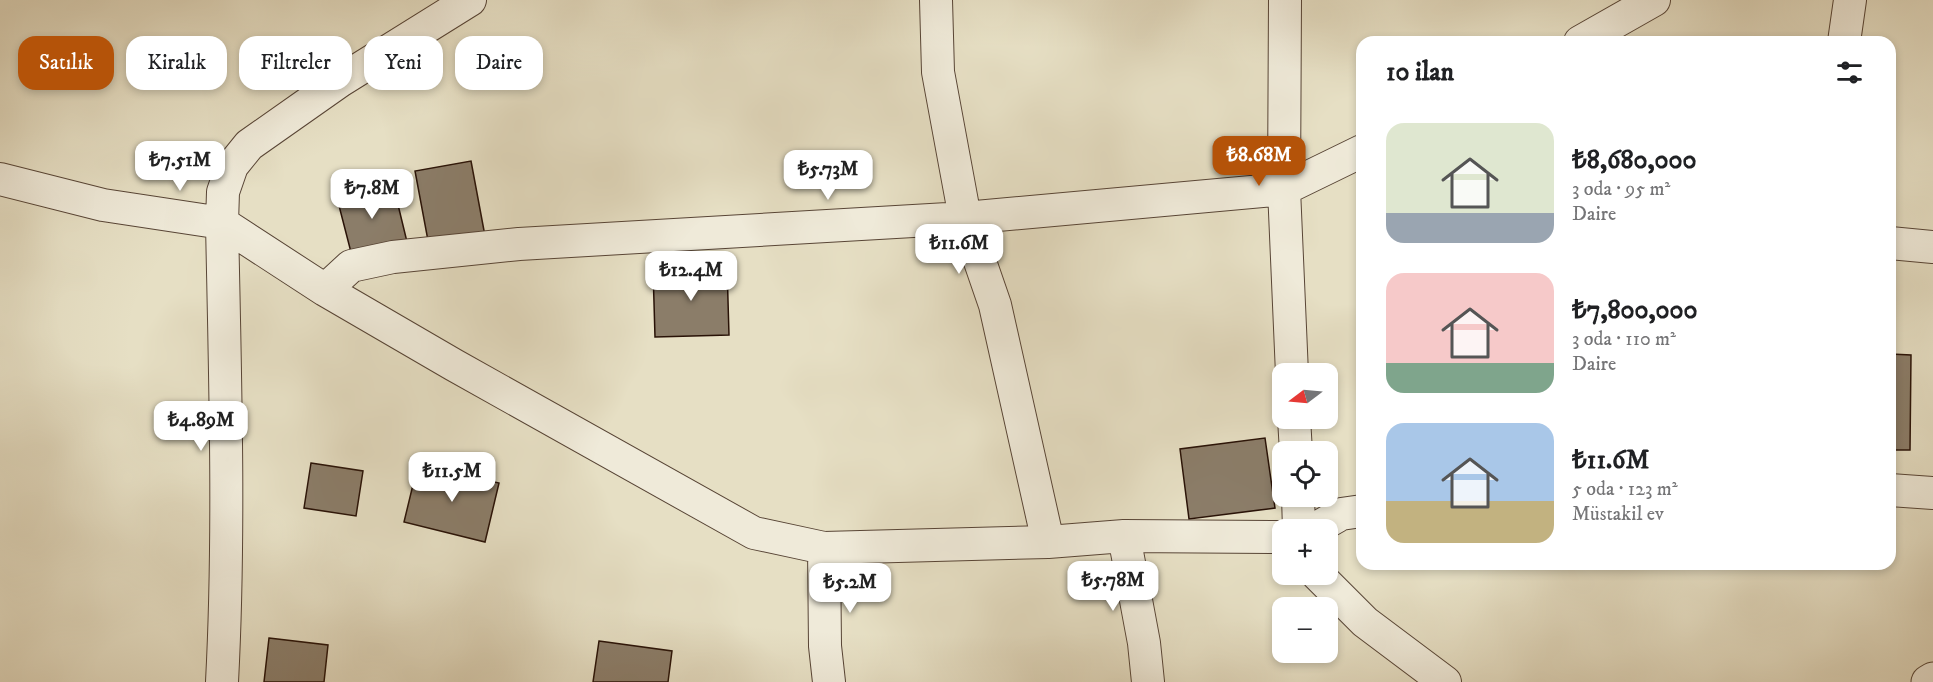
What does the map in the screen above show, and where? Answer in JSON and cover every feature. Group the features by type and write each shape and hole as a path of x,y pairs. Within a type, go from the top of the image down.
{"street":[{"path":"222,682 226,606 226,420 222,223 223,192 232,166 249,146 340,81 470,0"},
{"path":"936,0 938,72 965,218 995,305 1048,542"},
{"path":"1285,0 1284,189 1292,363"},
{"path":"1591,36 1654,0"},
{"path":"1845,36 1850,0"},
{"path":"325,290 351,266 393,257 519,244 965,218 1284,189 1356,154"},
{"path":"0,179 103,205 222,223 325,290 754,533 824,548 1048,542 1124,536 1272,537"},
{"path":"1896,244 1933,248"},
{"path":"1896,490 1933,493"},
{"path":"1332,519 1341,514 1356,512"},
{"path":"1124,536 1144,643 1148,682"},
{"path":"824,548 825,646 829,682"},
{"path":"1328,585 1365,622 1445,682"},
{"path":"1928,682 1933,679"}],"building":[{"path":"471,161 485,236 429,246 415,171"},
{"path":"392,180 408,246 353,260 336,194"},
{"path":"727,266 729,335 655,337 653,268"},
{"path":"1896,354 1911,355 1910,450 1896,450"},
{"path":"1265,438 1272,487 1272,507 1275,508 1189,519 1180,449"},
{"path":"311,463 363,471 356,516 304,508"},
{"path":"418,464 499,483 485,542 404,522"},
{"path":"269,638 328,645 324,682 264,682"},
{"path":"599,641 672,651 668,682 593,682"}]}
